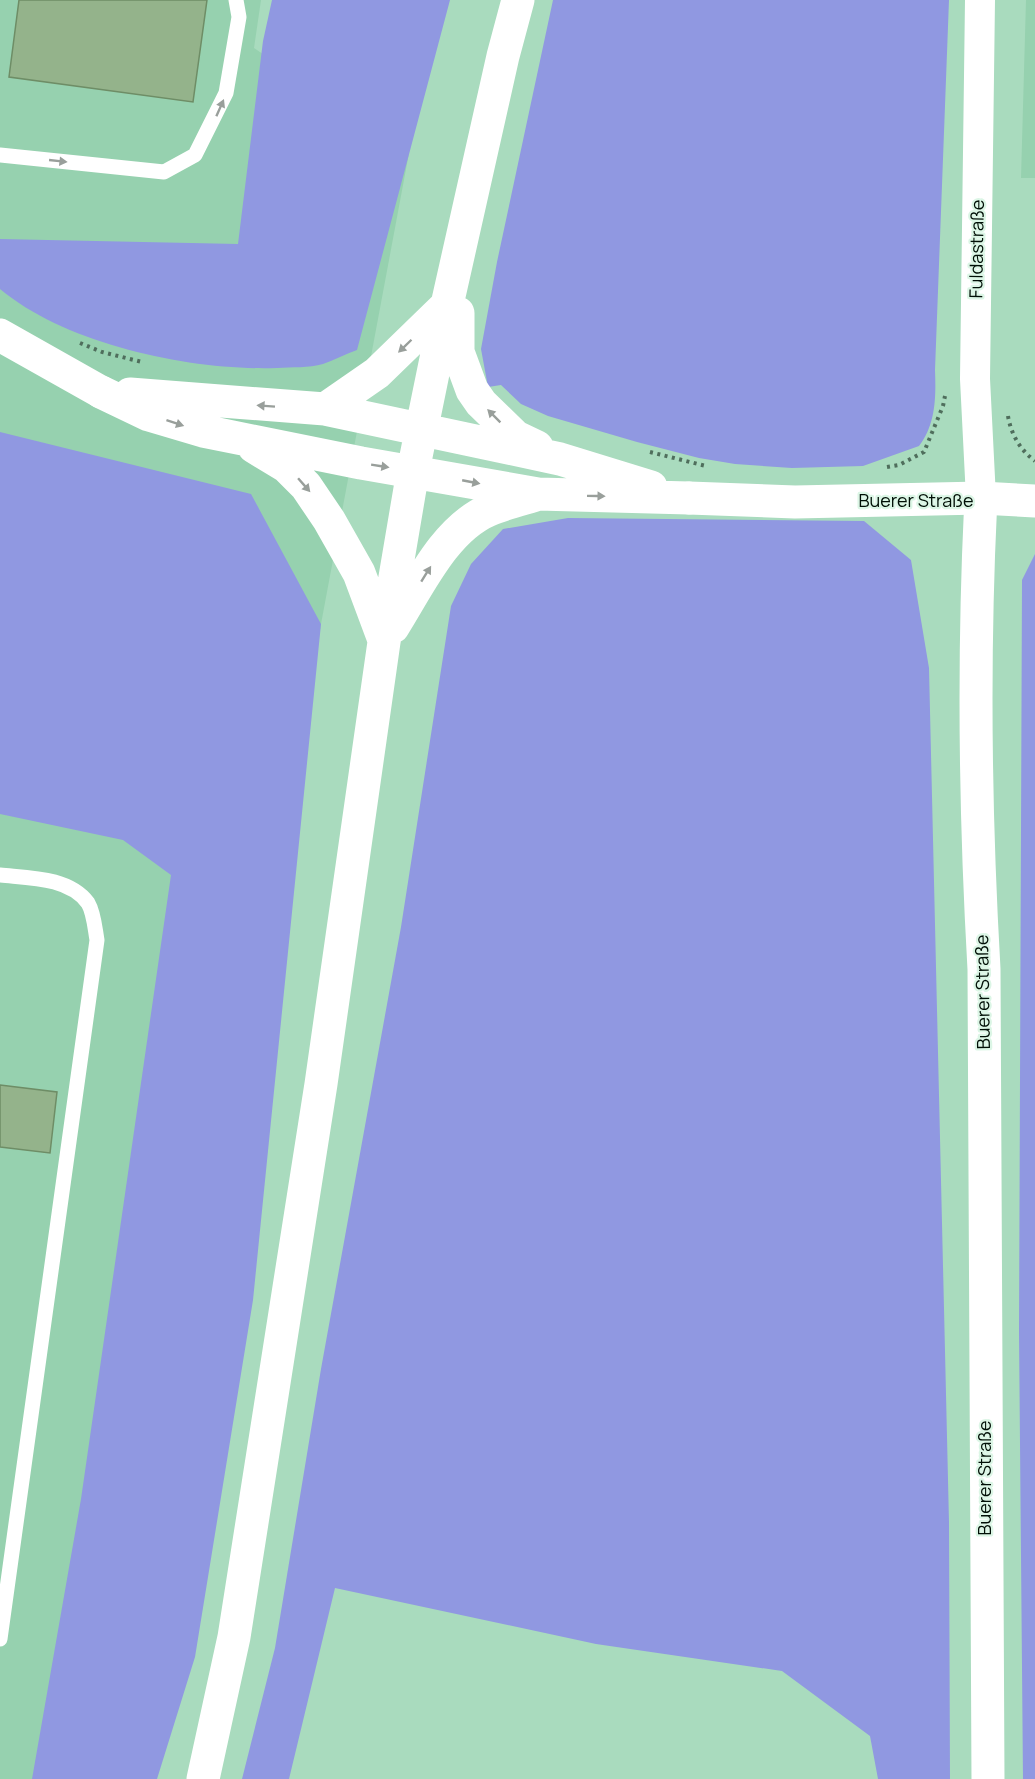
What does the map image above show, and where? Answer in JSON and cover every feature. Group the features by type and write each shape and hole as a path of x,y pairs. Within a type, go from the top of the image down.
{"main road":[{"path":"203,1779 236,1626 348,902 384,642 413,471 447,305 503,56 518,0"},
{"path":"459,255 458,352 472,390 481,403 516,437 560,459"},
{"path":"325,409 377,373 447,305"},
{"path":"0,335 102,392 149,414 203,431 361,463 538,494 688,498"},
{"path":"102,392 218,403 325,409 560,459 688,498"},
{"path":"240,439 287,468 306,486 329,520 359,573 384,642"},
{"path":"384,642 442,548 455,534 487,510 538,494"},
{"name":"Buerer Straße","path":"688,498 795,502 981,498 976,595 977,831 984,969 988,1779"},
{"path":"981,498 1035,501"}],"street":[{"name":"Fuldastraße","path":"980,0 975,379 981,498"}],"lane":[{"path":"0,155 164,172 195,155 226,93 239,17 236,0"},
{"path":"0,875 42,880 59,884 74,892 88,904 97,940 0,1639"}],"path":[{"path":"69,338 102,352 151,365"},
{"path":"883,468 899,465 924,452 943,406 947,388"},
{"path":"647,451 715,467"}],"shaded area":[{"path":"0,0 261,0 254,48 409,153 321,624 262,996 128,1779 0,1779"},
{"path":"272,0 450,0 357,350 323,364 300,367 243,368 170,359 132,351 60,325 28,309 0,289 0,239 238,244 263,41"},
{"path":"553,0 949,0 935,400 929,428 919,446 863,466 792,468 735,464 699,458 548,416 521,404 501,385 488,387 481,349 497,262"},
{"path":"1026,0 1035,0 1035,178 1021,178"},
{"path":"0,432 251,494 321,624 253,1300 195,1657 157,1779 32,1779 81,1499 171,875 123,840 0,814"},
{"path":"568,518 864,521 911,560 929,668 949,1522 950,1779 878,1779 870,1736 782,1671 596,1644 335,1588 289,1779 242,1779 275,1648 321,1369 401,927 451,606 471,564 503,529"},
{"path":"1035,554 1035,1779 1023,1779 1019,1332 1022,580"}],"building":[{"path":"19,0 207,0 193,102 9,77"},
{"path":"0,1085 57,1092 50,1153 0,1147"}]}
